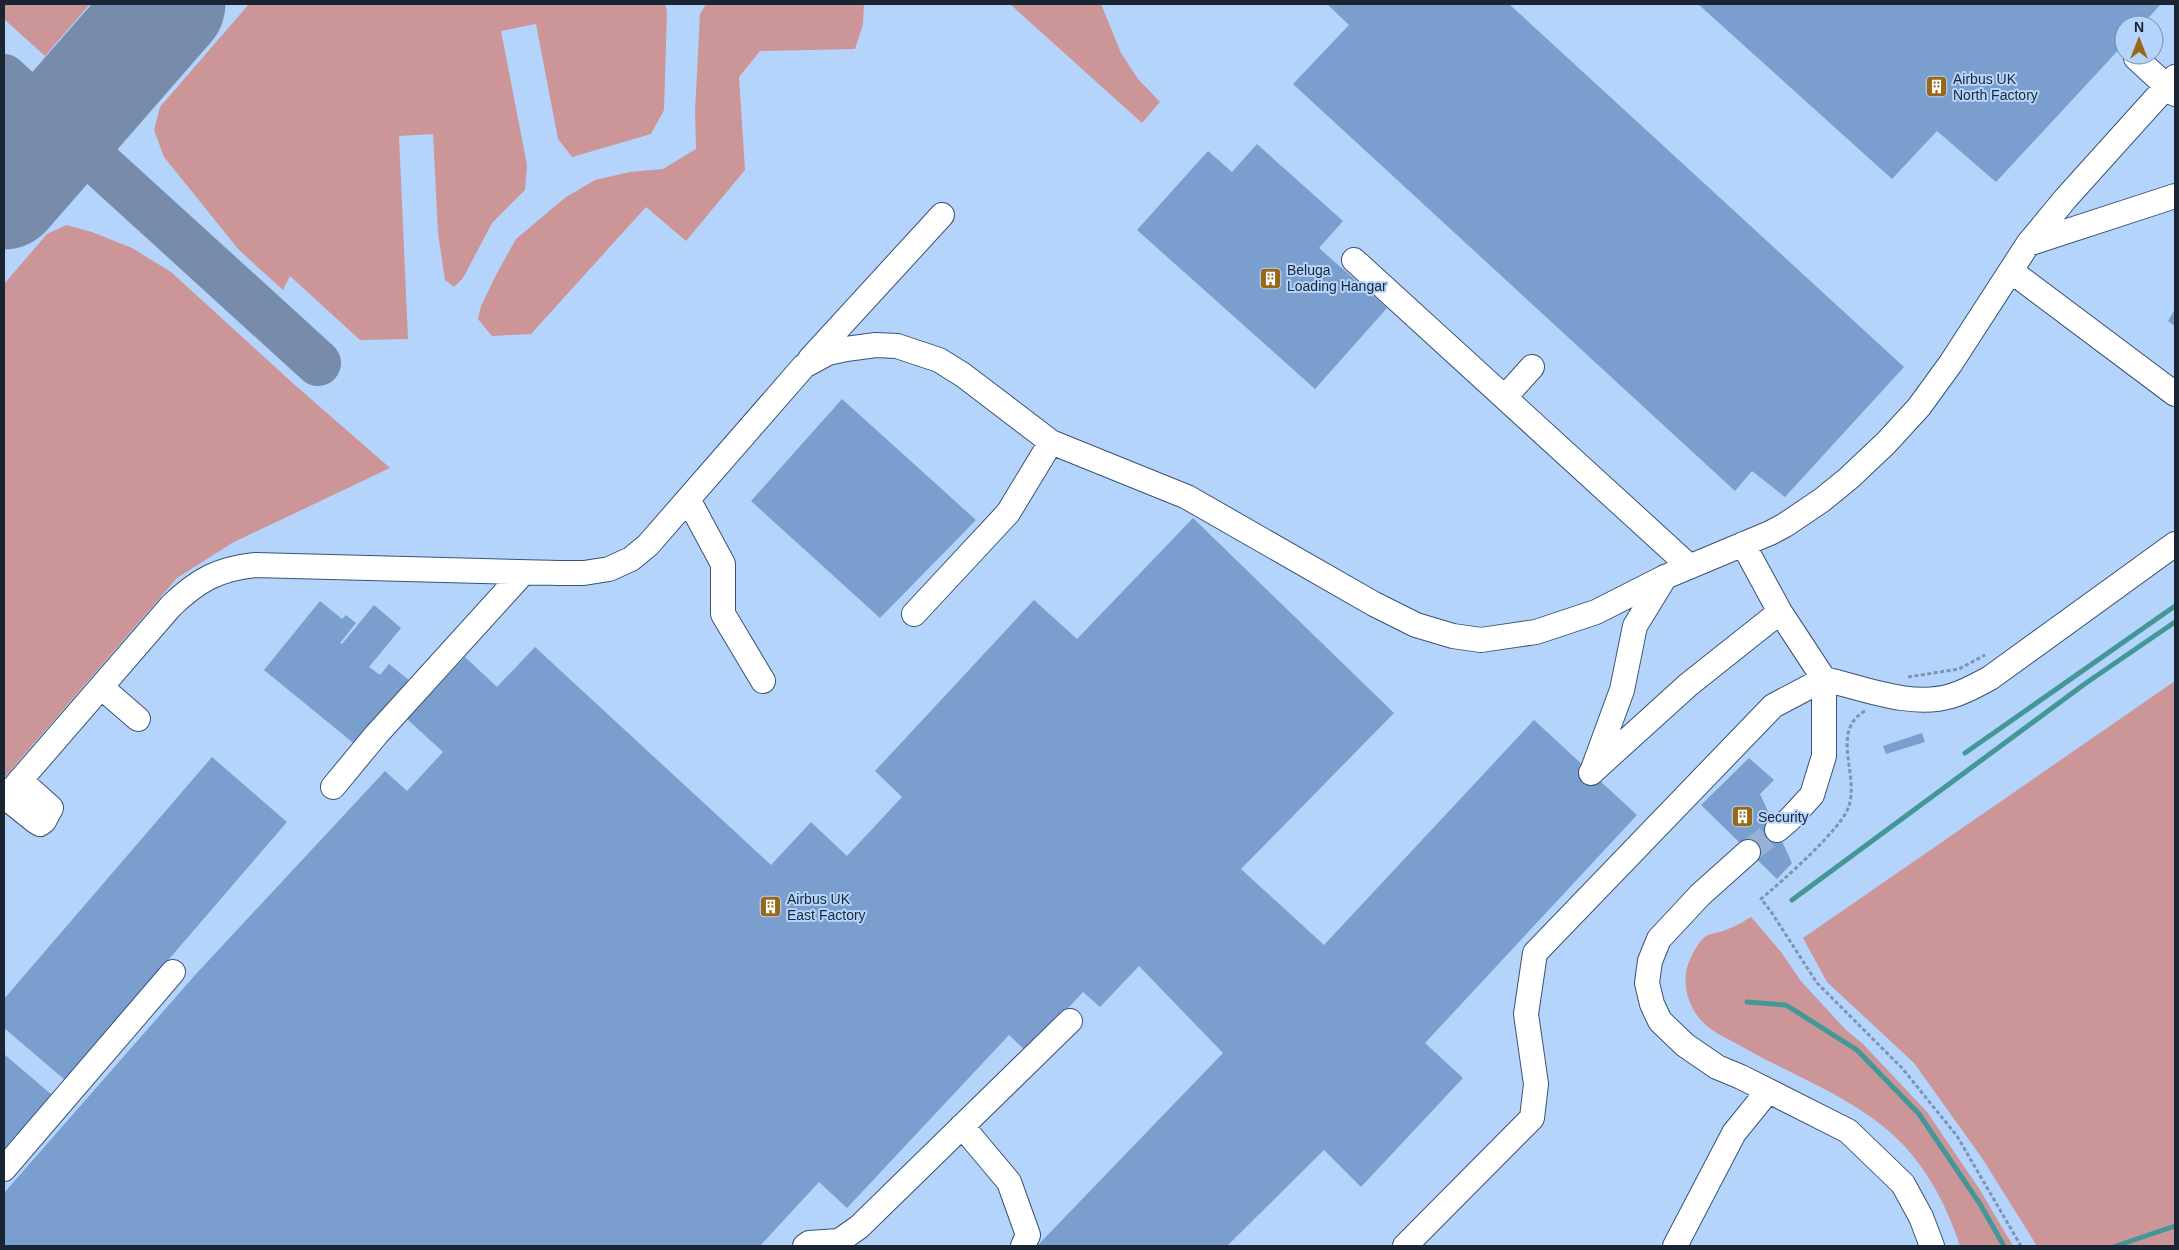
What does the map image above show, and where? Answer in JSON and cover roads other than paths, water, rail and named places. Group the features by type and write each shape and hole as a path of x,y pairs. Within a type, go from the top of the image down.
{"street":[{"path":"804,366 828,353 876,345 897,346 940,360 964,375 1051,442 1187,497 1374,604 1416,625 1438,633 1481,640 1536,632 1596,612 1665,576 1785,526 1822,500 1886,443 1919,407 2028,244 2066,198 2173,86 2145,65"},
{"path":"2028,244 2175,196"},
{"path":"10,792 186,592 208,577 232,567 255,564 584,573 609,569 631,558 648,544 688,500 804,366 942,215"},
{"path":"1354,260 1689,566"},
{"path":"2011,271 2175,394"},
{"path":"1505,397 1532,367"},
{"path":"914,614 1008,514 1051,442"},
{"path":"688,500 723,564 723,614 763,682"},
{"path":"1743,544 1780,612 1824,679 1824,756 1812,795 1777,830"},
{"path":"1405,1246 1532,1118 1536,1084 1526,1014 1535,953 1773,706 1824,679 1892,695 1924,699 1949,697 1968,690 1990,678 2175,544"},
{"path":"333,787 376,735 523,572"},
{"path":"1665,576 1635,626 1622,690 1591,773 1688,685 1780,612"},
{"path":"101,687 138,719"},
{"path":"1748,852 1700,895 1659,939 1650,961 1647,983 1652,1004 1660,1021 1685,1046 1716,1067 1848,1130 1903,1184 1921,1217 1932,1246"},
{"path":"4,1169 173,972"},
{"path":"805,1246 839,1241 845,1243 859,1227 1070,1021"},
{"path":"1675,1246 1734,1132 1768,1091"},
{"path":"962,1126 1008,1182 1028,1235 1023,1246"}],"waterway":[{"path":"1965,753 2175,606"},
{"path":"1792,900 2086,683 2175,622"},
{"path":"1747,1002 1786,1005 1857,1050 1919,1114 1980,1204 2004,1246"},
{"path":"2116,1246 2175,1226"}],"tunnel":[{"path":"1748,852 1777,830"}],"place":[{"name":"Airbus UK North Factory","path":"1937,87"},
{"name":"Beluga Loading Hangar","path":"1271,278"},
{"name":"Security","path":"1742,817"},
{"name":"Airbus UK East Factory","path":"771,907"}]}
